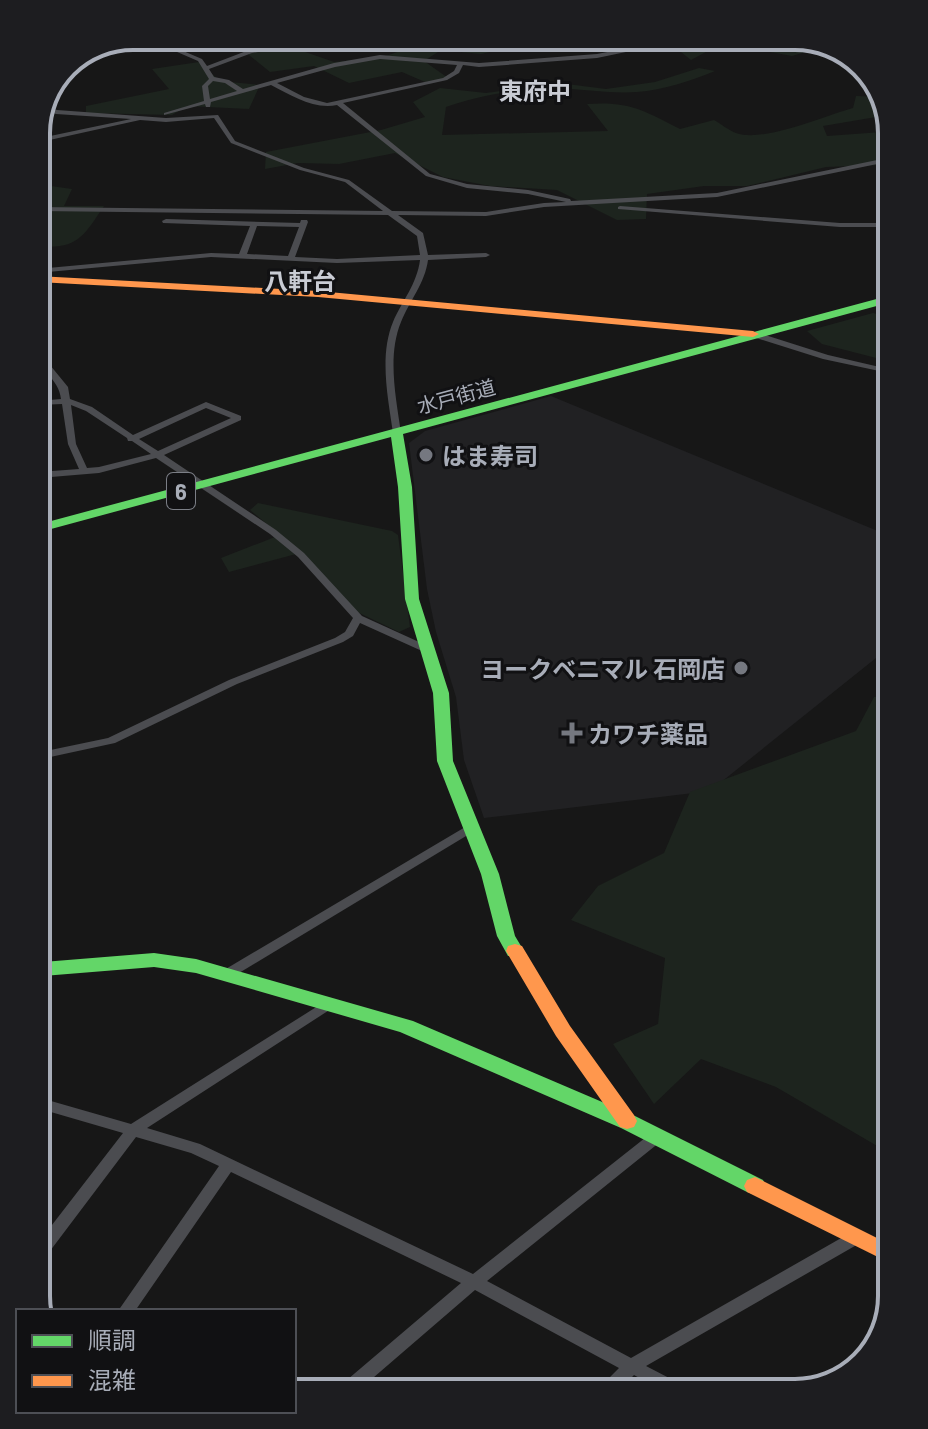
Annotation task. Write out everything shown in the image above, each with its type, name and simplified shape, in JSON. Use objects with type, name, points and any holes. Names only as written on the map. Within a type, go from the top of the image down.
[{"type":"main road","points":[[50,280],[406,302],[753,334]]},
{"type":"main road","name":"水戸街道","points":[[50,525],[878,302]]},
{"type":"main road","points":[[697,328],[705,330],[709,336],[700,348]]},
{"type":"main road","points":[[397,433],[405,487],[412,599],[441,693],[445,761],[490,874],[506,936],[563,1031],[628,1122]]},
{"type":"main road","points":[[50,968],[154,960],[229,973],[406,1026],[628,1122],[878,1249]]},
{"type":"street","points":[[176,50],[200,60],[212,79]]},
{"type":"street","points":[[207,68],[257,50]]},
{"type":"street","points":[[50,138],[206,103],[334,65],[380,57],[460,65],[574,59],[623,50]]},
{"type":"street","points":[[273,83],[313,102],[340,104],[445,79],[457,72],[460,65]]},
{"type":"street","points":[[212,79],[227,81],[242,91]]},
{"type":"street","points":[[206,103],[209,99],[205,86],[212,79]]},
{"type":"street","points":[[206,103],[233,142],[302,169],[347,181],[420,235],[425,259],[392,337],[392,402],[397,433]]},
{"type":"street","points":[[340,104],[428,175],[467,186],[667,213],[878,225]]},
{"type":"street","points":[[53,111],[143,118],[216,116]]},
{"type":"street","points":[[50,209],[486,214],[529,207],[728,194],[878,162]]},
{"type":"street","points":[[291,258],[306,213]]},
{"type":"street","points":[[166,221],[303,225]]},
{"type":"street","points":[[242,257],[255,223]]},
{"type":"street","points":[[50,270],[211,255],[337,261],[486,255]]},
{"type":"street","points":[[753,334],[878,368]]},
{"type":"street","points":[[50,370],[64,387],[72,444],[84,471]]},
{"type":"street","points":[[50,402],[67,401],[89,409],[205,484],[301,555],[358,618],[426,649]]},
{"type":"street","points":[[50,474],[99,470],[158,455],[238,418],[206,405],[131,439]]},
{"type":"street","points":[[50,753],[111,741],[233,682],[339,640],[355,627],[358,618]]},
{"type":"street","points":[[229,973],[472,827]]},
{"type":"street","points":[[50,1239],[133,1130],[329,1004]]},
{"type":"street","points":[[50,1106],[195,1148],[474,1282],[657,1379]]},
{"type":"street","points":[[360,1379],[474,1282],[655,1138]]},
{"type":"street","points":[[127,1309],[228,1165]]},
{"type":"street","points":[[619,1379],[633,1365],[855,1238]]},
{"type":"shaded area","points":[[248,50],[300,50],[334,62],[380,58],[403,50],[441,50],[424,61],[448,78],[425,82],[402,72],[349,83],[314,66],[270,72],[249,55]]},
{"type":"shaded area","points":[[441,50],[498,50],[481,54]]},
{"type":"shaded area","points":[[678,50],[709,50],[691,60]]},
{"type":"shaded area","points":[[801,50],[808,51],[792,56],[765,51]]},
{"type":"shaded area","points":[[199,62],[220,81],[260,85],[249,109],[187,106],[172,115],[86,113],[86,106],[169,89],[152,69]]},
{"type":"shaded area","points":[[699,68],[715,71],[647,91],[538,88],[470,100],[446,107],[442,135],[608,131],[587,104],[602,103],[635,108],[680,129],[714,120],[736,133],[762,134],[853,108],[856,96],[869,97],[876,117],[823,126],[827,136],[878,132],[878,165],[826,167],[747,186],[704,186],[647,194],[646,219],[617,220],[557,190],[490,186],[443,177],[395,153],[339,164],[298,163],[265,169],[266,152],[381,130],[425,117],[413,102],[440,88],[486,93],[559,83],[606,89],[655,82]]},
{"type":"shaded area","points":[[50,186],[72,189],[64,206],[104,206],[78,239],[51,247]]},
{"type":"shaded area","points":[[873,313],[878,314],[878,358],[822,344],[807,331]]},
{"type":"shaded area","points":[[551,396],[878,531],[878,656],[710,791],[484,818],[464,760],[456,697],[436,632],[427,589],[409,443],[425,431]]},
{"type":"shaded area","points":[[258,503],[392,531],[398,535],[410,627],[399,632],[351,609],[300,553],[229,572],[221,558],[280,535],[250,510]]},
{"type":"shaded area","points":[[874,697],[878,697],[878,1146],[776,1087],[701,1059],[654,1104],[613,1044],[658,1024],[665,958],[571,920],[598,886],[664,853],[690,792],[856,731]]},
{"type":"traffic: fast","points":[[50,525],[878,302]]},
{"type":"traffic: fast","points":[[397,433],[405,487],[412,599],[441,693],[445,761],[490,874],[506,936],[515,951]]},
{"type":"traffic: fast","points":[[50,968],[154,960],[196,966],[406,1026],[628,1122],[755,1186]]},
{"type":"traffic: slow","points":[[50,280],[318,294],[753,334]]},
{"type":"traffic: slow","points":[[515,951],[563,1031],[627,1121]]},
{"type":"traffic: slow","points":[[755,1186],[878,1248]]},
{"type":"place","name":"はま寿司","points":[[426,455]]},
{"type":"place","name":"ヨークベニマル 石岡店","points":[[741,668]]},
{"type":"place","name":"カワチ薬品","points":[[572,733]]},
{"type":"district","name":"東府中","points":[[535,90]]},
{"type":"district","name":"八軒台","points":[[300,280]]}]
